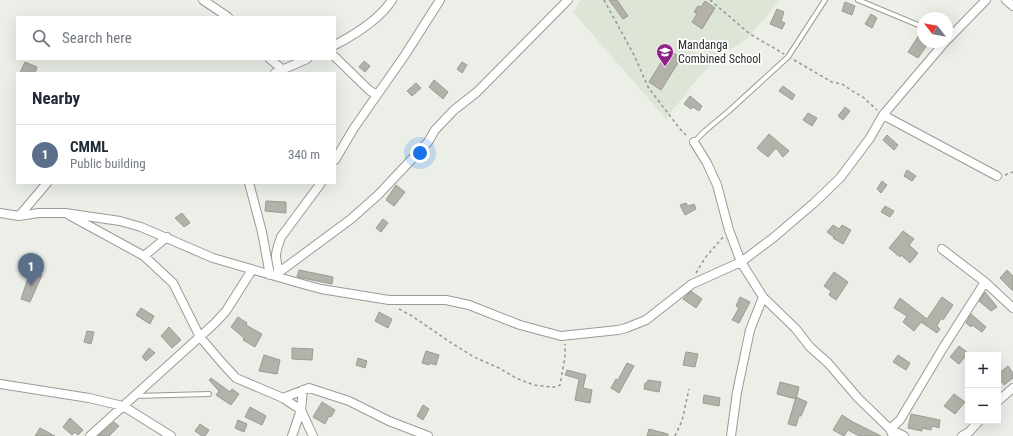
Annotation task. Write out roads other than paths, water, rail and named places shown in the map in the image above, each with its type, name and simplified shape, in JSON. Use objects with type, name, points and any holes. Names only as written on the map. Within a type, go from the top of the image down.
[{"type":"street","points":[[203,0],[227,16]]},
{"type":"street","points":[[336,44],[348,38],[376,17],[392,0]]},
{"type":"street","points":[[336,158],[354,128],[405,55],[440,0]]},
{"type":"street","points":[[275,275],[351,219],[378,195],[428,142],[435,130],[454,110],[477,92],[568,0]]},
{"type":"street","points":[[953,33],[986,0]]},
{"type":"street","points":[[1006,0],[1013,6]]},
{"type":"street","points":[[0,213],[19,216],[40,213],[65,213],[120,221],[167,237],[190,249],[213,258],[321,289],[389,300],[446,300],[469,305],[520,325],[561,336],[626,328],[646,320],[692,284],[741,262],[773,238],[814,203],[840,178],[870,138],[883,115],[939,48]]},
{"type":"street","points":[[336,59],[361,83],[377,95]]},
{"type":"street","points":[[271,60],[278,71],[305,60]]},
{"type":"street","points":[[883,115],[998,176]]},
{"type":"street","points":[[694,142],[718,185],[728,230],[741,262],[763,297],[796,329],[810,347],[828,363],[858,398],[892,433],[904,436]]},
{"type":"street","points":[[19,216],[46,184]]},
{"type":"street","points":[[249,184],[275,275]]},
{"type":"street","points":[[275,275],[276,255],[279,242],[293,220],[320,184]]},
{"type":"street","points":[[65,213],[144,256],[173,283],[200,337],[236,378],[283,398],[301,410],[313,436]]},
{"type":"street","points":[[144,256],[167,237]]},
{"type":"street","points":[[942,249],[985,282],[1013,308]]},
{"type":"street","points":[[90,436],[200,337],[226,311],[252,270]]},
{"type":"street","points":[[892,433],[985,282]]},
{"type":"street","points":[[731,436],[737,392],[750,330],[763,297]]},
{"type":"street","points":[[0,384],[89,398],[123,406],[171,436]]},
{"type":"street","points":[[283,398],[310,388],[349,401],[389,421],[428,436]]},
{"type":"street","points":[[1001,398],[1013,388]]},
{"type":"street","points":[[292,436],[301,410],[303,390]]},
{"type":"street","points":[[962,436],[976,424]]},
{"type":"lane","points":[[694,142],[788,56],[825,0]]},
{"type":"lane","points":[[858,0],[917,25]]},
{"type":"lane","points":[[133,396],[209,394]]},
{"type":"place","name":"Mandanga Combined School","points":[[665,67]]},
{"type":"place","name":"CMML","points":[[31,286]]}]
